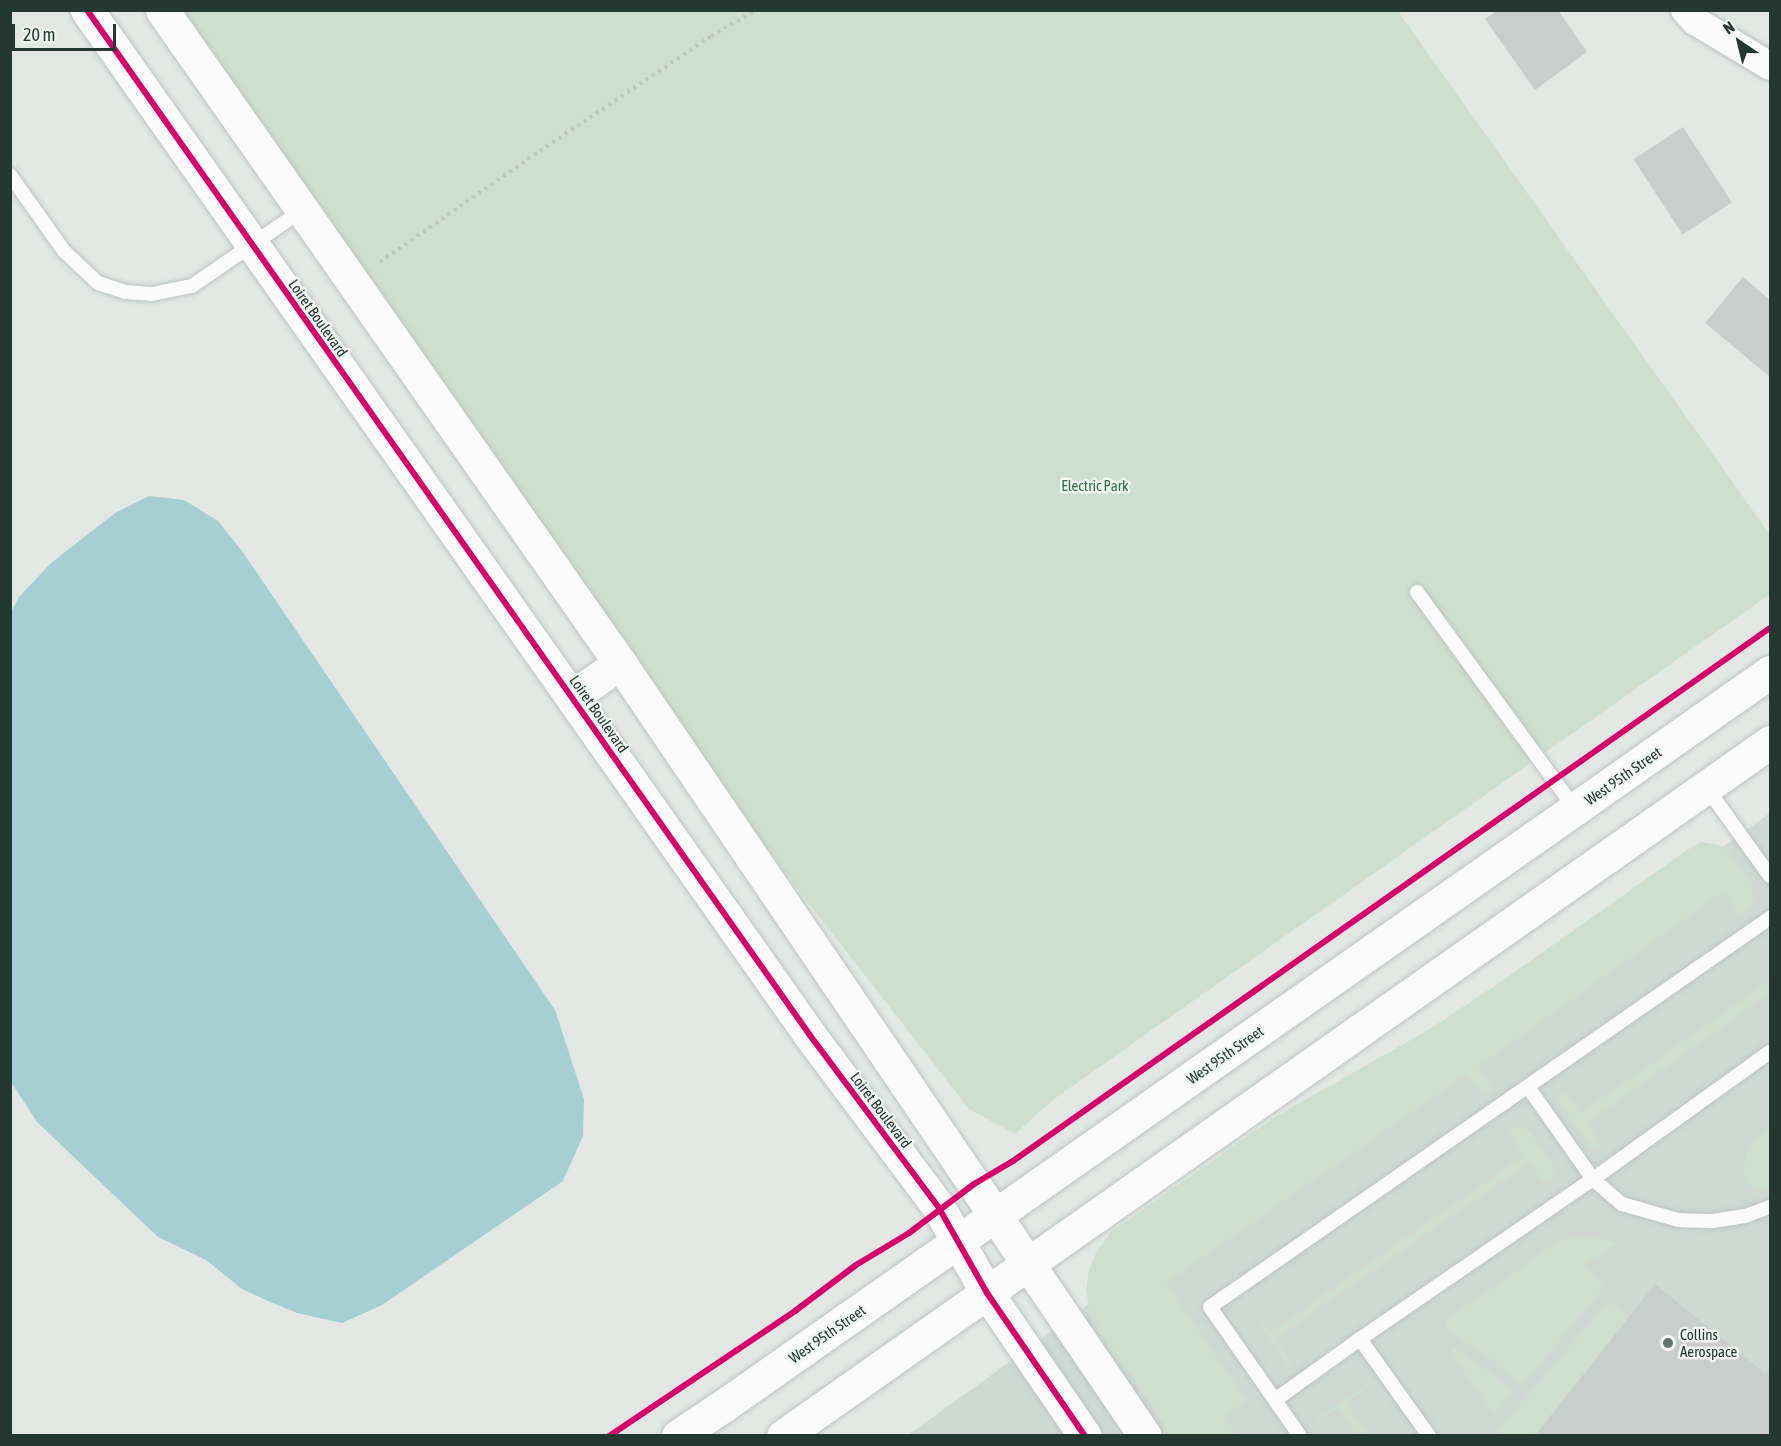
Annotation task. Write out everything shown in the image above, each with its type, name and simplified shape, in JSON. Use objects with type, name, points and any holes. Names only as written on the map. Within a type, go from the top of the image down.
[{"type":"street","name":"Loiret Boulevard","points":[[87,10],[809,1034],[939,1208],[987,1293],[1085,1436]]},
{"type":"street","points":[[162,10],[620,663],[1145,1436]]},
{"type":"street","points":[[1685,10],[1695,21],[1770,66]]},
{"type":"street","points":[[572,697],[620,663]]},
{"type":"street","name":"West 95th Street","points":[[678,1436],[957,1243],[1770,672]]},
{"type":"street","points":[[783,1436],[1770,741]]},
{"type":"lane","points":[[10,175],[64,251],[98,282],[125,292],[152,294],[192,286],[302,210]]},
{"type":"lane","points":[[1417,592],[1575,809]]},
{"type":"lane","points":[[1706,787],[1770,876]]},
{"type":"lane","points":[[1300,1436],[1210,1307],[1770,918]]},
{"type":"lane","points":[[1275,1400],[1593,1179],[1770,1052]]},
{"type":"lane","points":[[1528,1087],[1593,1179],[1622,1204],[1678,1220],[1713,1221],[1745,1216],[1770,1206]]},
{"type":"lane","points":[[1360,1339],[1429,1436]]},
{"type":"path","points":[[377,265],[549,144],[711,36],[756,10]]},
{"type":"shaded area","points":[[1770,813],[1770,1435],[908,1435]]},
{"type":"green space","name":"Electric Park","points":[[174,11],[1398,11],[1770,535],[1770,594],[1054,1099],[1015,1134],[969,1109],[783,870]]},
{"type":"green space","points":[[1701,842],[1719,845],[1726,849],[1752,884],[1754,900],[1744,914],[1738,913],[1723,892],[1478,1067],[1491,1086],[1491,1093],[1483,1095],[1467,1074],[1166,1283],[1247,1400],[1224,1417],[1237,1435],[1168,1435],[1150,1400],[1111,1351],[1090,1314],[1086,1290],[1089,1270],[1096,1253],[1111,1232],[1275,1117],[1430,1029]]},
{"type":"green space","points":[[1770,980],[1770,993],[1587,1123],[1602,1144],[1598,1149],[1593,1149],[1562,1107],[1559,1096],[1565,1093],[1581,1113]]},
{"type":"green space","points":[[1523,1127],[1531,1133],[1555,1167],[1556,1173],[1552,1181],[1543,1182],[1529,1163],[1275,1339],[1291,1363],[1287,1364],[1252,1311],[1270,1332],[1523,1156],[1509,1134],[1513,1128]]},
{"type":"green space","points":[[1770,1128],[1770,1185],[1758,1191],[1749,1186],[1744,1176],[1745,1158],[1750,1144]]},
{"type":"green space","points":[[1582,1236],[1619,1242],[1583,1266],[1606,1285],[1522,1386],[1489,1358],[1445,1327],[1446,1320],[1552,1246],[1560,1241]]},
{"type":"green space","points":[[1606,1304],[1612,1304],[1629,1317],[1534,1435],[1501,1435],[1497,1431]]},
{"type":"green space","points":[[1450,1345],[1484,1367],[1514,1392],[1494,1415],[1452,1354]]},
{"type":"green space","points":[[1368,1384],[1368,1387],[1346,1403],[1369,1435],[1357,1435],[1338,1408],[1314,1423],[1316,1418]]},
{"type":"water","points":[[149,496],[184,500],[218,521],[242,551],[555,1010],[584,1099],[583,1136],[563,1181],[382,1305],[342,1323],[297,1313],[242,1289],[206,1260],[158,1237],[37,1122],[11,1082],[11,612],[19,597],[51,563],[115,513]]},
{"type":"building","points":[[1498,10],[1558,10],[1587,52],[1535,90],[1485,19]]},
{"type":"building","points":[[1683,127],[1732,202],[1683,235],[1634,159]]},
{"type":"building","points":[[1743,277],[1770,300],[1770,377],[1705,323]]},
{"type":"building","name":"Collins Aerospace","points":[[1655,1284],[1765,1373],[1770,1369],[1770,1436],[1535,1436]]},
{"type":"cycle path","points":[[87,10],[809,1034],[939,1208],[987,1293],[1085,1436]]},
{"type":"cycle path","points":[[609,1436],[795,1311],[856,1265],[909,1233],[974,1184],[1013,1161],[1770,628]]},
{"type":"place","name":"Collins Aerospace","points":[[1668,1343]]}]
